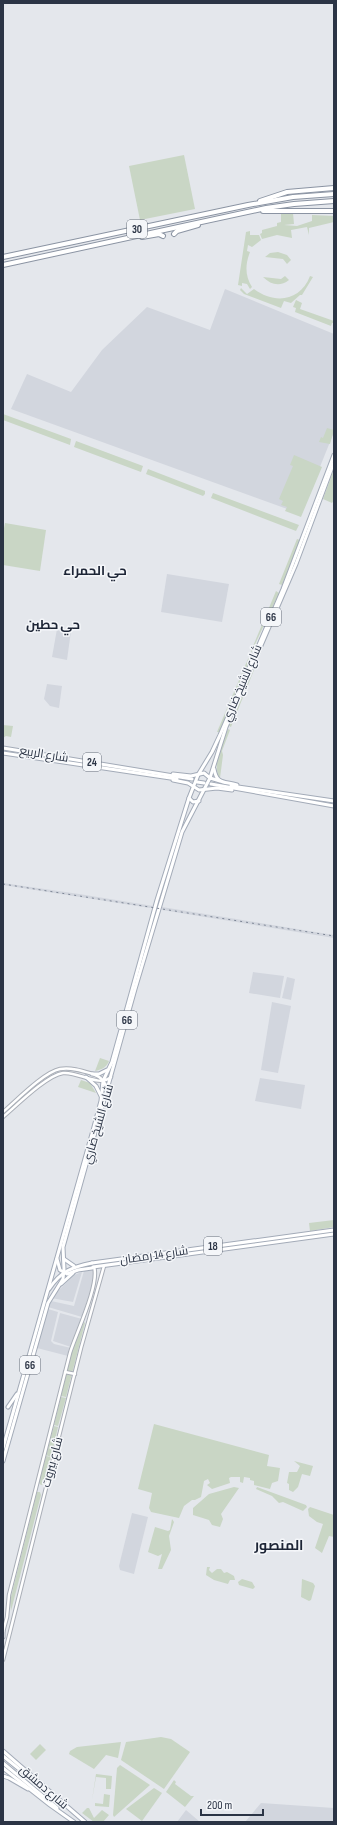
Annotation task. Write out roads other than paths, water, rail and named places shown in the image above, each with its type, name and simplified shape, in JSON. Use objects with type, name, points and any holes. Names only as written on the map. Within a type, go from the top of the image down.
[{"type":"highway","name":"30","points":[[248,205],[287,192],[334,188]]},
{"type":"highway","name":"30","points":[[3,257],[248,205],[300,196],[334,194]]},
{"type":"highway","name":"30","points":[[3,265],[289,204],[334,201]]},
{"type":"highway","name":"30","points":[[249,212],[334,212]]},
{"type":"highway","points":[[174,234],[177,231],[208,221]]},
{"type":"highway","points":[[134,237],[145,237],[159,234],[164,236]]},
{"type":"main road","name":"شارع الشيخ ضاري","points":[[198,774],[211,755],[283,589],[334,455]]},
{"type":"main road","name":"شارع الشيخ ضاري","points":[[210,778],[226,727],[296,564],[334,462]]},
{"type":"main road","name":"شارع الربيع","points":[[3,748],[192,780]]},
{"type":"main road","name":"شارع الربيع","points":[[3,753],[163,775]]},
{"type":"main road","points":[[211,755],[212,759],[216,757]]},
{"type":"main road","points":[[214,767],[216,778],[220,781]]},
{"type":"main road","points":[[163,775],[191,776],[205,773],[210,778],[242,789]]},
{"type":"main road","points":[[193,786],[198,774]]},
{"type":"main road","points":[[163,775],[188,783],[199,790],[217,788],[242,789],[334,800]]},
{"type":"main road","points":[[205,789],[210,778]]},
{"type":"main road","points":[[197,781],[204,782]]},
{"type":"main road","points":[[211,784],[334,806]]},
{"type":"main road","name":"شارع الشيخ ضاري","points":[[3,1448],[101,1098],[103,1081],[110,1067],[157,900],[185,817],[193,786]]},
{"type":"main road","name":"شارع الشيخ ضاري","points":[[3,1461],[48,1303],[51,1296],[60,1286],[64,1273],[63,1247],[174,858],[185,826],[205,789]]},
{"type":"main road","points":[[189,798],[193,802],[199,801]]},
{"type":"main road","points":[[187,809],[190,806],[194,809]]},
{"type":"main road","points":[[179,815],[185,817]]},
{"type":"main road","points":[[92,1074],[102,1073],[110,1067]]},
{"type":"main road","points":[[3,1112],[45,1076],[55,1070],[68,1068],[102,1078],[106,1085],[105,1096]]},
{"type":"main road","points":[[3,1117],[54,1076],[67,1073],[103,1081],[111,1076]]},
{"type":"main road","points":[[86,1077],[96,1086],[101,1098]]},
{"type":"main road","name":"شارع 14 رمضان","points":[[47,1294],[54,1283],[74,1266],[334,1230]]},
{"type":"main road","name":"شارع 14 رمضان","points":[[64,1273],[68,1274],[81,1269],[334,1234]]},
{"type":"main road","points":[[57,1257],[60,1269],[64,1273]]},
{"type":"main road","points":[[63,1257],[67,1262],[74,1266]]},
{"type":"main road","name":"شارع بيروت","points":[[3,1660],[41,1490],[46,1485],[97,1286],[104,1266]]},
{"type":"main road","name":"شارع بيروت","points":[[3,1631],[7,1615],[9,1595],[65,1372],[72,1346],[84,1319],[96,1273],[93,1268]]},
{"type":"main road","points":[[60,1286],[73,1272]]},
{"type":"main road","points":[[93,1284],[96,1284],[97,1286]]},
{"type":"main road","points":[[65,1372],[75,1374]]},
{"type":"main road","points":[[8,1407],[18,1393]]},
{"type":"main road","points":[[37,1484],[41,1490]]},
{"type":"main road","points":[[35,1491],[41,1490],[46,1485]]},
{"type":"main road","points":[[7,1615],[13,1617]]},
{"type":"main road","points":[[3,1631],[3,1637]]},
{"type":"main road","name":"شارع دمشق","points":[[3,1751],[57,1796],[65,1806],[85,1822]]},
{"type":"main road","points":[[3,1756],[65,1806]]},
{"type":"main road","points":[[3,1763],[61,1812]]},
{"type":"main road","name":"شارع دمشق","points":[[3,1768],[74,1822]]},
{"type":"main road","points":[[3,1776],[31,1789]]},
{"type":"railway","points":[[3,884],[334,936]]},
{"type":"district","name":"حي الحمراء","points":[[95,570]]},
{"type":"district","name":"حي حطين","points":[[53,624]]},
{"type":"district","name":"المنصور","points":[[279,1545]]}]
